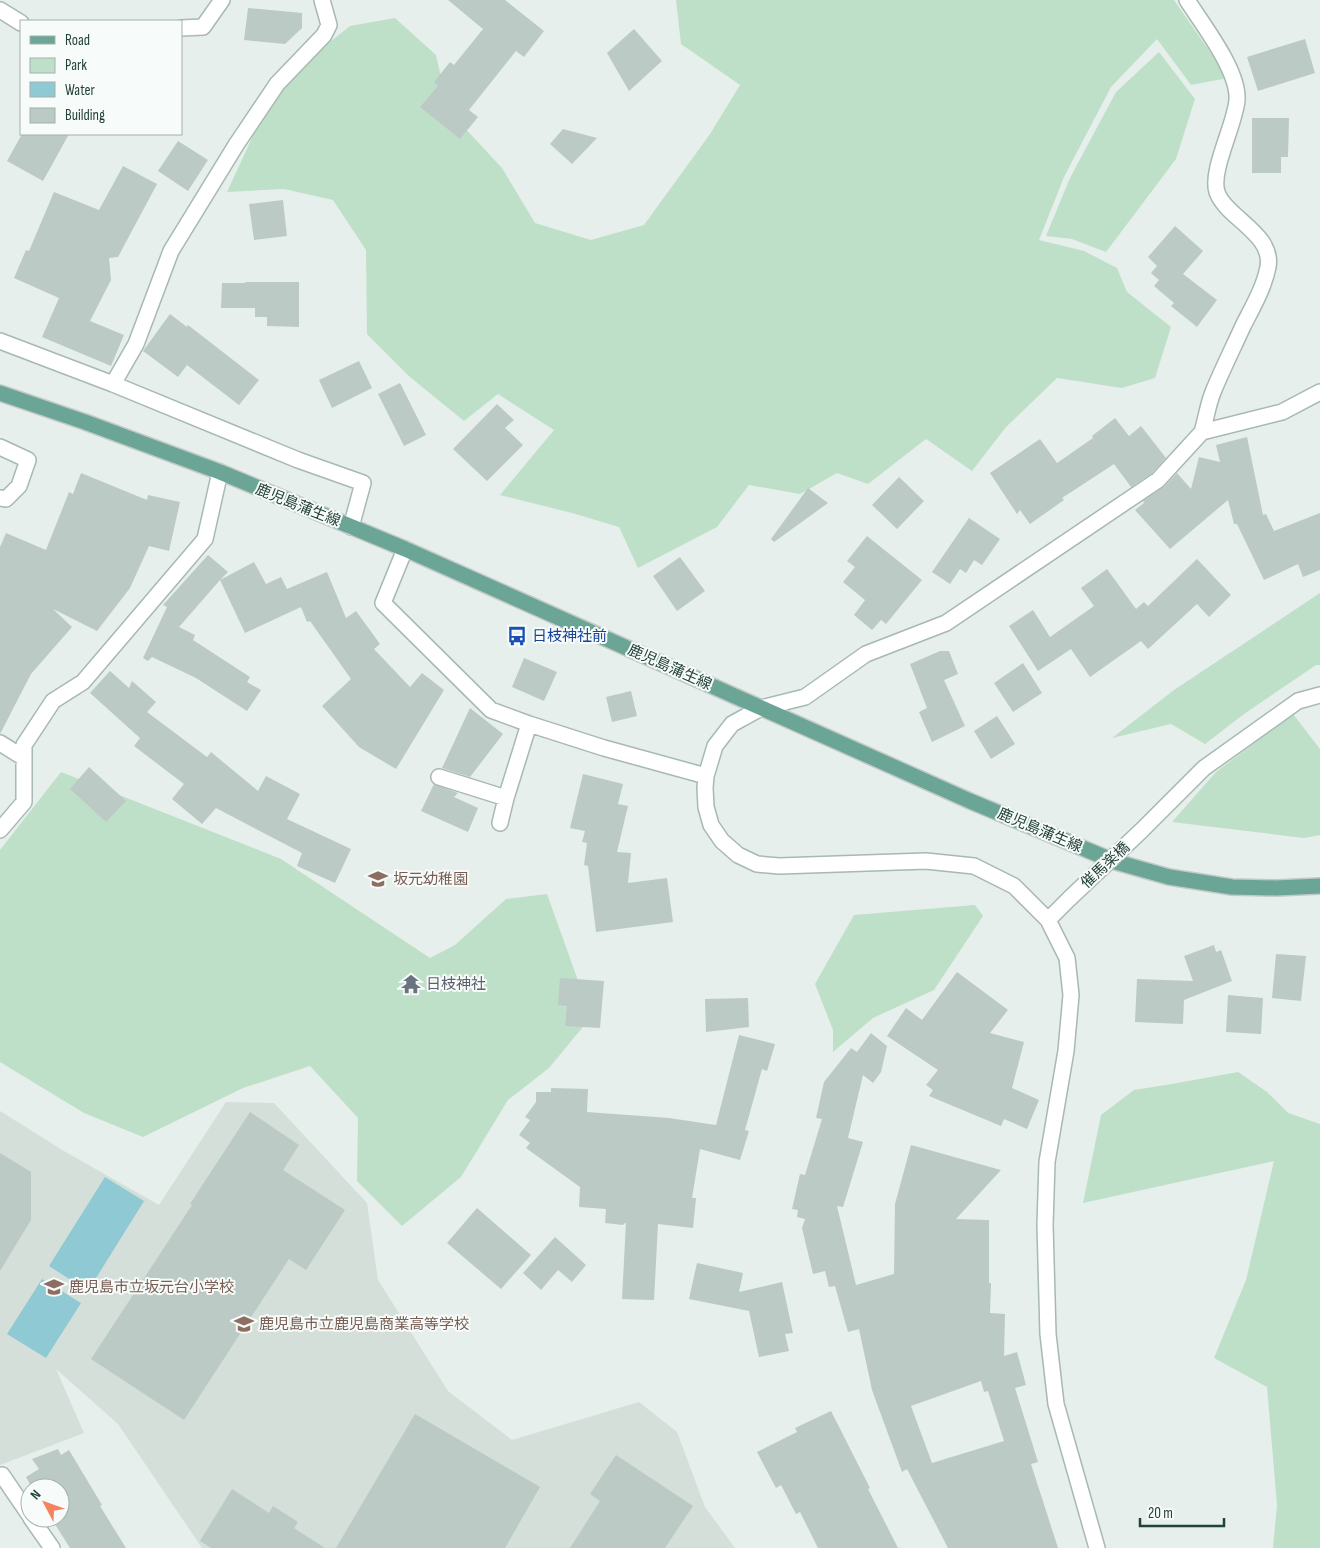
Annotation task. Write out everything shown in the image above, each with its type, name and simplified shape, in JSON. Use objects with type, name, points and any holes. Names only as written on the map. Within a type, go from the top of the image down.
[{"type":"main road","name":"鹿児島蒲生線","points":[[0,393],[220,472],[405,549],[970,801],[1116,862],[1169,877],[1232,887],[1320,886]]},
{"type":"street","points":[[182,28],[203,27],[222,0]]},
{"type":"street","points":[[113,384],[136,344],[171,251],[236,145],[277,84],[324,35],[329,25],[322,0]]},
{"type":"street","points":[[1097,1548],[1056,1404],[1048,1334],[1045,1225],[1047,1162],[1066,1051],[1071,995],[1068,958],[1048,920],[1014,886],[974,866],[926,861],[780,866],[756,864],[732,850],[722,841],[711,825],[706,806],[705,788],[706,776],[715,746],[732,724],[761,708],[805,697],[866,654],[946,623],[1158,480],[1202,432],[1212,393],[1262,287],[1268,266],[1266,248],[1222,201],[1216,190],[1219,162],[1232,124],[1237,99],[1232,73],[1187,0]]},
{"type":"street","points":[[0,10],[20,22]]},
{"type":"street","points":[[0,341],[113,384],[298,460],[363,483],[351,527]]},
{"type":"street","points":[[1202,432],[1282,412],[1320,392]]},
{"type":"street","points":[[0,447],[28,460],[20,486],[6,499],[0,498]]},
{"type":"street","points":[[0,830],[24,802],[24,745],[53,701],[82,682],[205,539],[220,472]]},
{"type":"street","points":[[405,549],[383,603],[491,710],[604,748],[706,776]]},
{"type":"street","name":"催馬楽橋","points":[[1048,920],[1204,768],[1298,701],[1320,695]]},
{"type":"street","points":[[500,823],[529,724]]},
{"type":"street","points":[[0,743],[24,758]]},
{"type":"street","points":[[439,777],[506,798]]},
{"type":"street","points":[[0,1476],[2,1475],[20,1501]]},
{"type":"street","points":[[38,1528],[52,1548]]},
{"type":"shaded area","name":"鹿児島市立鹿児島商業高等学校","points":[[226,1102],[274,1103],[367,1203],[378,1280],[448,1391],[512,1440],[639,1402],[677,1432],[705,1507],[735,1548],[202,1548],[118,1424],[56,1369],[84,1433],[0,1465],[0,1111],[64,1151],[159,1205]]},
{"type":"green space","points":[[676,0],[1174,0],[1228,78],[1191,85],[1157,39],[1111,87],[1064,177],[1039,240],[1084,251],[1117,268],[1127,292],[1171,327],[1155,378],[1122,388],[1057,378],[1006,427],[972,471],[926,439],[868,484],[837,473],[800,494],[749,485],[717,527],[638,568],[619,527],[500,495],[554,430],[498,394],[464,421],[410,377],[367,334],[366,250],[333,200],[284,189],[227,192],[277,84],[350,26],[395,18],[436,55],[449,111],[502,168],[535,223],[591,240],[644,225],[710,134],[740,85],[681,44]]},
{"type":"green space","points":[[1159,52],[1195,99],[1176,159],[1106,252],[1072,239],[1046,236],[1070,178],[1116,92]]},
{"type":"green space","points":[[1320,593],[1320,665],[1316,665],[1244,714],[1205,744],[1171,724],[1112,738],[1174,690]]},
{"type":"green space","points":[[1293,714],[1320,749],[1320,835],[1304,838],[1172,822],[1216,772]]},
{"type":"green space","points":[[61,772],[281,859],[430,958],[455,945],[506,899],[547,894],[591,1017],[549,1068],[508,1100],[461,1177],[402,1226],[357,1181],[358,1118],[310,1066],[243,1088],[143,1137],[84,1113],[0,1062],[0,850]]},
{"type":"green space","points":[[975,905],[983,916],[934,990],[873,1018],[833,1052],[833,1030],[815,984],[854,915]]},
{"type":"green space","points":[[1238,1072],[1267,1092],[1288,1113],[1320,1124],[1320,1548],[1273,1548],[1277,1505],[1267,1387],[1214,1358],[1246,1280],[1274,1161],[1083,1203],[1101,1115],[1134,1090]]},
{"type":"water","points":[[105,1177],[144,1201],[88,1291],[49,1266]]},
{"type":"water","points":[[42,1279],[81,1303],[46,1358],[7,1334]]},
{"type":"building","points":[[448,0],[505,0],[544,31],[524,57],[516,51],[469,110],[478,117],[460,139],[420,107],[438,86],[434,82],[450,62],[454,65],[483,29]]},
{"type":"building","points":[[248,8],[302,13],[302,28],[285,44],[244,40]]},
{"type":"building","points":[[634,29],[662,61],[629,91],[607,53]]},
{"type":"building","points":[[1305,39],[1315,73],[1258,91],[1247,57]]},
{"type":"building","points":[[1252,118],[1289,118],[1288,157],[1281,157],[1281,173],[1252,173]]},
{"type":"building","points":[[563,129],[597,138],[572,164],[550,144]]},
{"type":"building","points":[[21,135],[68,135],[43,181],[7,161]]},
{"type":"building","points":[[178,141],[208,160],[188,191],[158,171]]},
{"type":"building","points":[[123,166],[157,184],[118,257],[109,258],[111,280],[90,321],[124,335],[111,366],[42,337],[59,298],[14,278],[26,250],[29,251],[54,192],[99,210]]},
{"type":"building","points":[[283,200],[287,236],[254,240],[249,204]]},
{"type":"building","points":[[1175,226],[1203,251],[1183,274],[1217,300],[1197,327],[1171,306],[1174,303],[1154,286],[1159,280],[1151,273],[1157,266],[1148,257]]},
{"type":"building","points":[[299,282],[299,327],[267,326],[267,317],[255,317],[255,308],[221,308],[222,283]]},
{"type":"building","points":[[170,314],[187,327],[188,325],[259,380],[239,405],[187,365],[178,377],[143,351]]},
{"type":"building","points":[[359,361],[372,388],[332,408],[319,380]]},
{"type":"building","points":[[400,383],[426,435],[404,446],[378,394]]},
{"type":"building","points":[[497,404],[514,420],[505,428],[523,445],[487,481],[453,449]]},
{"type":"building","points":[[1115,418],[1129,436],[1141,426],[1166,458],[1152,473],[1131,487],[1114,464],[1062,498],[1064,500],[1030,524],[1020,510],[1017,514],[990,473],[1040,439],[1057,463],[1093,438],[1092,436]]},
{"type":"building","points":[[1247,437],[1263,515],[1266,514],[1274,531],[1320,513],[1320,570],[1303,577],[1298,564],[1264,580],[1237,524],[1234,524],[1228,500],[1170,549],[1135,510],[1144,503],[1143,501],[1165,486],[1177,473],[1191,489],[1199,457],[1220,462],[1216,445]]},
{"type":"building","points":[[81,473],[147,500],[148,495],[180,502],[169,551],[149,546],[130,588],[97,631],[53,609],[72,627],[31,674],[0,734],[0,547],[6,533],[46,550],[69,492],[73,494]]},
{"type":"building","points":[[899,477],[924,501],[897,529],[872,505]]},
{"type":"building","points":[[808,488],[828,503],[774,542],[771,539]]},
{"type":"building","points":[[969,518],[1000,539],[982,565],[974,560],[966,573],[960,569],[950,584],[932,572]]},
{"type":"building","points":[[867,536],[922,580],[886,624],[881,620],[872,630],[854,615],[865,600],[843,582],[855,567],[847,561]]},
{"type":"building","points":[[208,555],[228,572],[179,627],[195,635],[193,640],[250,677],[247,682],[261,690],[247,711],[196,678],[152,657],[148,661],[143,658],[167,607],[163,605]]},
{"type":"building","points":[[680,557],[705,591],[677,611],[653,576]]},
{"type":"building","points":[[1197,559],[1231,595],[1209,617],[1197,604],[1148,649],[1141,641],[1090,677],[1071,649],[1038,671],[1009,626],[1033,610],[1050,637],[1094,606],[1081,588],[1107,569],[1136,609],[1144,602],[1148,606]]},
{"type":"building","points":[[254,562],[266,584],[281,577],[287,589],[327,572],[346,618],[356,611],[380,644],[374,649],[410,687],[422,673],[444,690],[396,769],[359,747],[322,706],[351,679],[310,621],[307,622],[301,607],[245,633],[220,580]]},
{"type":"building","points":[[940,651],[949,651],[958,674],[944,680],[965,726],[932,742],[919,712],[927,708],[910,664]]},
{"type":"building","points":[[524,658],[557,672],[544,701],[512,687]]},
{"type":"building","points":[[1023,663],[1042,693],[1013,712],[994,683]]},
{"type":"building","points":[[110,671],[129,688],[132,681],[156,702],[147,712],[207,757],[211,752],[258,791],[266,776],[300,794],[287,819],[351,849],[335,883],[297,866],[302,853],[216,808],[202,824],[172,799],[184,784],[134,746],[140,738],[90,693]]},
{"type":"building","points":[[631,691],[637,716],[612,722],[606,697]]},
{"type":"building","points":[[470,708],[503,734],[470,777],[442,768]]},
{"type":"building","points":[[997,716],[1015,744],[991,759],[974,731]]},
{"type":"building","points":[[89,767],[126,801],[106,822],[70,789]]},
{"type":"building","points":[[583,774],[623,784],[618,804],[628,806],[617,852],[631,853],[628,883],[667,878],[673,922],[596,932],[588,866],[584,865],[587,843],[582,842],[585,831],[570,828]]},
{"type":"building","points":[[434,784],[458,793],[454,797],[478,808],[468,832],[421,811]]},
{"type":"building","points":[[1214,945],[1216,952],[1221,950],[1232,981],[1184,1000],[1183,1024],[1135,1022],[1137,979],[1193,981],[1184,956]]},
{"type":"building","points":[[1276,954],[1306,956],[1301,1001],[1272,998]]},
{"type":"building","points":[[957,972],[1008,1010],[990,1033],[1024,1042],[1012,1088],[1039,1100],[1027,1129],[1004,1119],[1001,1126],[929,1096],[933,1090],[926,1085],[938,1070],[887,1036],[906,1008],[922,1020]]},
{"type":"building","points":[[560,978],[604,981],[600,1028],[565,1026],[567,1006],[558,1005]]},
{"type":"building","points":[[1228,995],[1263,998],[1261,1034],[1226,1032]]},
{"type":"building","points":[[748,998],[749,1027],[706,1032],[705,999]]},
{"type":"building","points":[[871,1033],[887,1046],[881,1072],[873,1083],[863,1075],[848,1138],[863,1142],[843,1207],[837,1206],[856,1285],[894,1274],[895,1204],[911,1145],[1001,1170],[956,1219],[989,1220],[990,1313],[1005,1314],[1004,1356],[1017,1352],[1026,1385],[1015,1388],[1038,1462],[1031,1464],[1058,1548],[948,1548],[907,1469],[902,1472],[872,1390],[859,1329],[848,1332],[835,1286],[829,1287],[825,1271],[813,1274],[802,1228],[805,1219],[797,1217],[798,1210],[792,1209],[800,1174],[805,1175],[822,1119],[816,1118],[824,1082],[851,1048],[857,1052]],"holes":[[[981,1381],[984,1392],[988,1391],[1004,1441],[932,1463],[911,1406]]]},
{"type":"building","points":[[739,1035],[775,1044],[767,1071],[762,1069],[745,1130],[749,1131],[740,1160],[700,1149],[692,1198],[696,1198],[693,1228],[658,1224],[654,1300],[622,1299],[626,1222],[623,1225],[605,1223],[606,1209],[579,1207],[580,1187],[526,1148],[530,1143],[519,1135],[530,1120],[525,1117],[536,1102],[536,1092],[551,1092],[551,1088],[588,1089],[587,1112],[669,1118],[716,1125]]},
{"type":"building","points":[[250,1112],[299,1145],[283,1170],[345,1210],[306,1270],[289,1259],[184,1420],[91,1359],[192,1205],[190,1204]]},
{"type":"building","points":[[0,1153],[31,1172],[31,1220],[0,1271]]},
{"type":"building","points":[[477,1208],[531,1255],[501,1289],[447,1243]]},
{"type":"building","points":[[555,1237],[586,1265],[572,1282],[558,1270],[541,1290],[523,1273]]},
{"type":"building","points":[[697,1263],[743,1273],[739,1292],[782,1282],[793,1333],[785,1334],[789,1351],[759,1357],[749,1311],[689,1299]]},
{"type":"building","points":[[831,1411],[898,1548],[818,1548],[800,1512],[796,1514],[781,1485],[776,1488],[757,1452],[797,1432],[795,1428]]},
{"type":"building","points":[[415,1414],[540,1487],[505,1548],[336,1548]]},
{"type":"building","points":[[58,1449],[61,1455],[69,1450],[126,1548],[70,1548],[57,1528],[70,1528],[70,1478],[27,1478],[39,1469],[32,1459]]},
{"type":"building","points":[[616,1455],[693,1506],[665,1548],[570,1548],[600,1501],[590,1494]]},
{"type":"building","points":[[232,1489],[269,1513],[273,1506],[298,1522],[294,1528],[325,1548],[211,1548],[200,1541]]},
{"type":"place","name":"日枝神社前","points":[[517,636]]},
{"type":"place","name":"坂元幼稚園","points":[[378,879]]},
{"type":"place","name":"日枝神社","points":[[411,984]]},
{"type":"place","name":"鹿児島市立坂元台小学校","points":[[54,1287]]},
{"type":"place","name":"鹿児島市立鹿児島商業高等学校","points":[[244,1324]]}]
